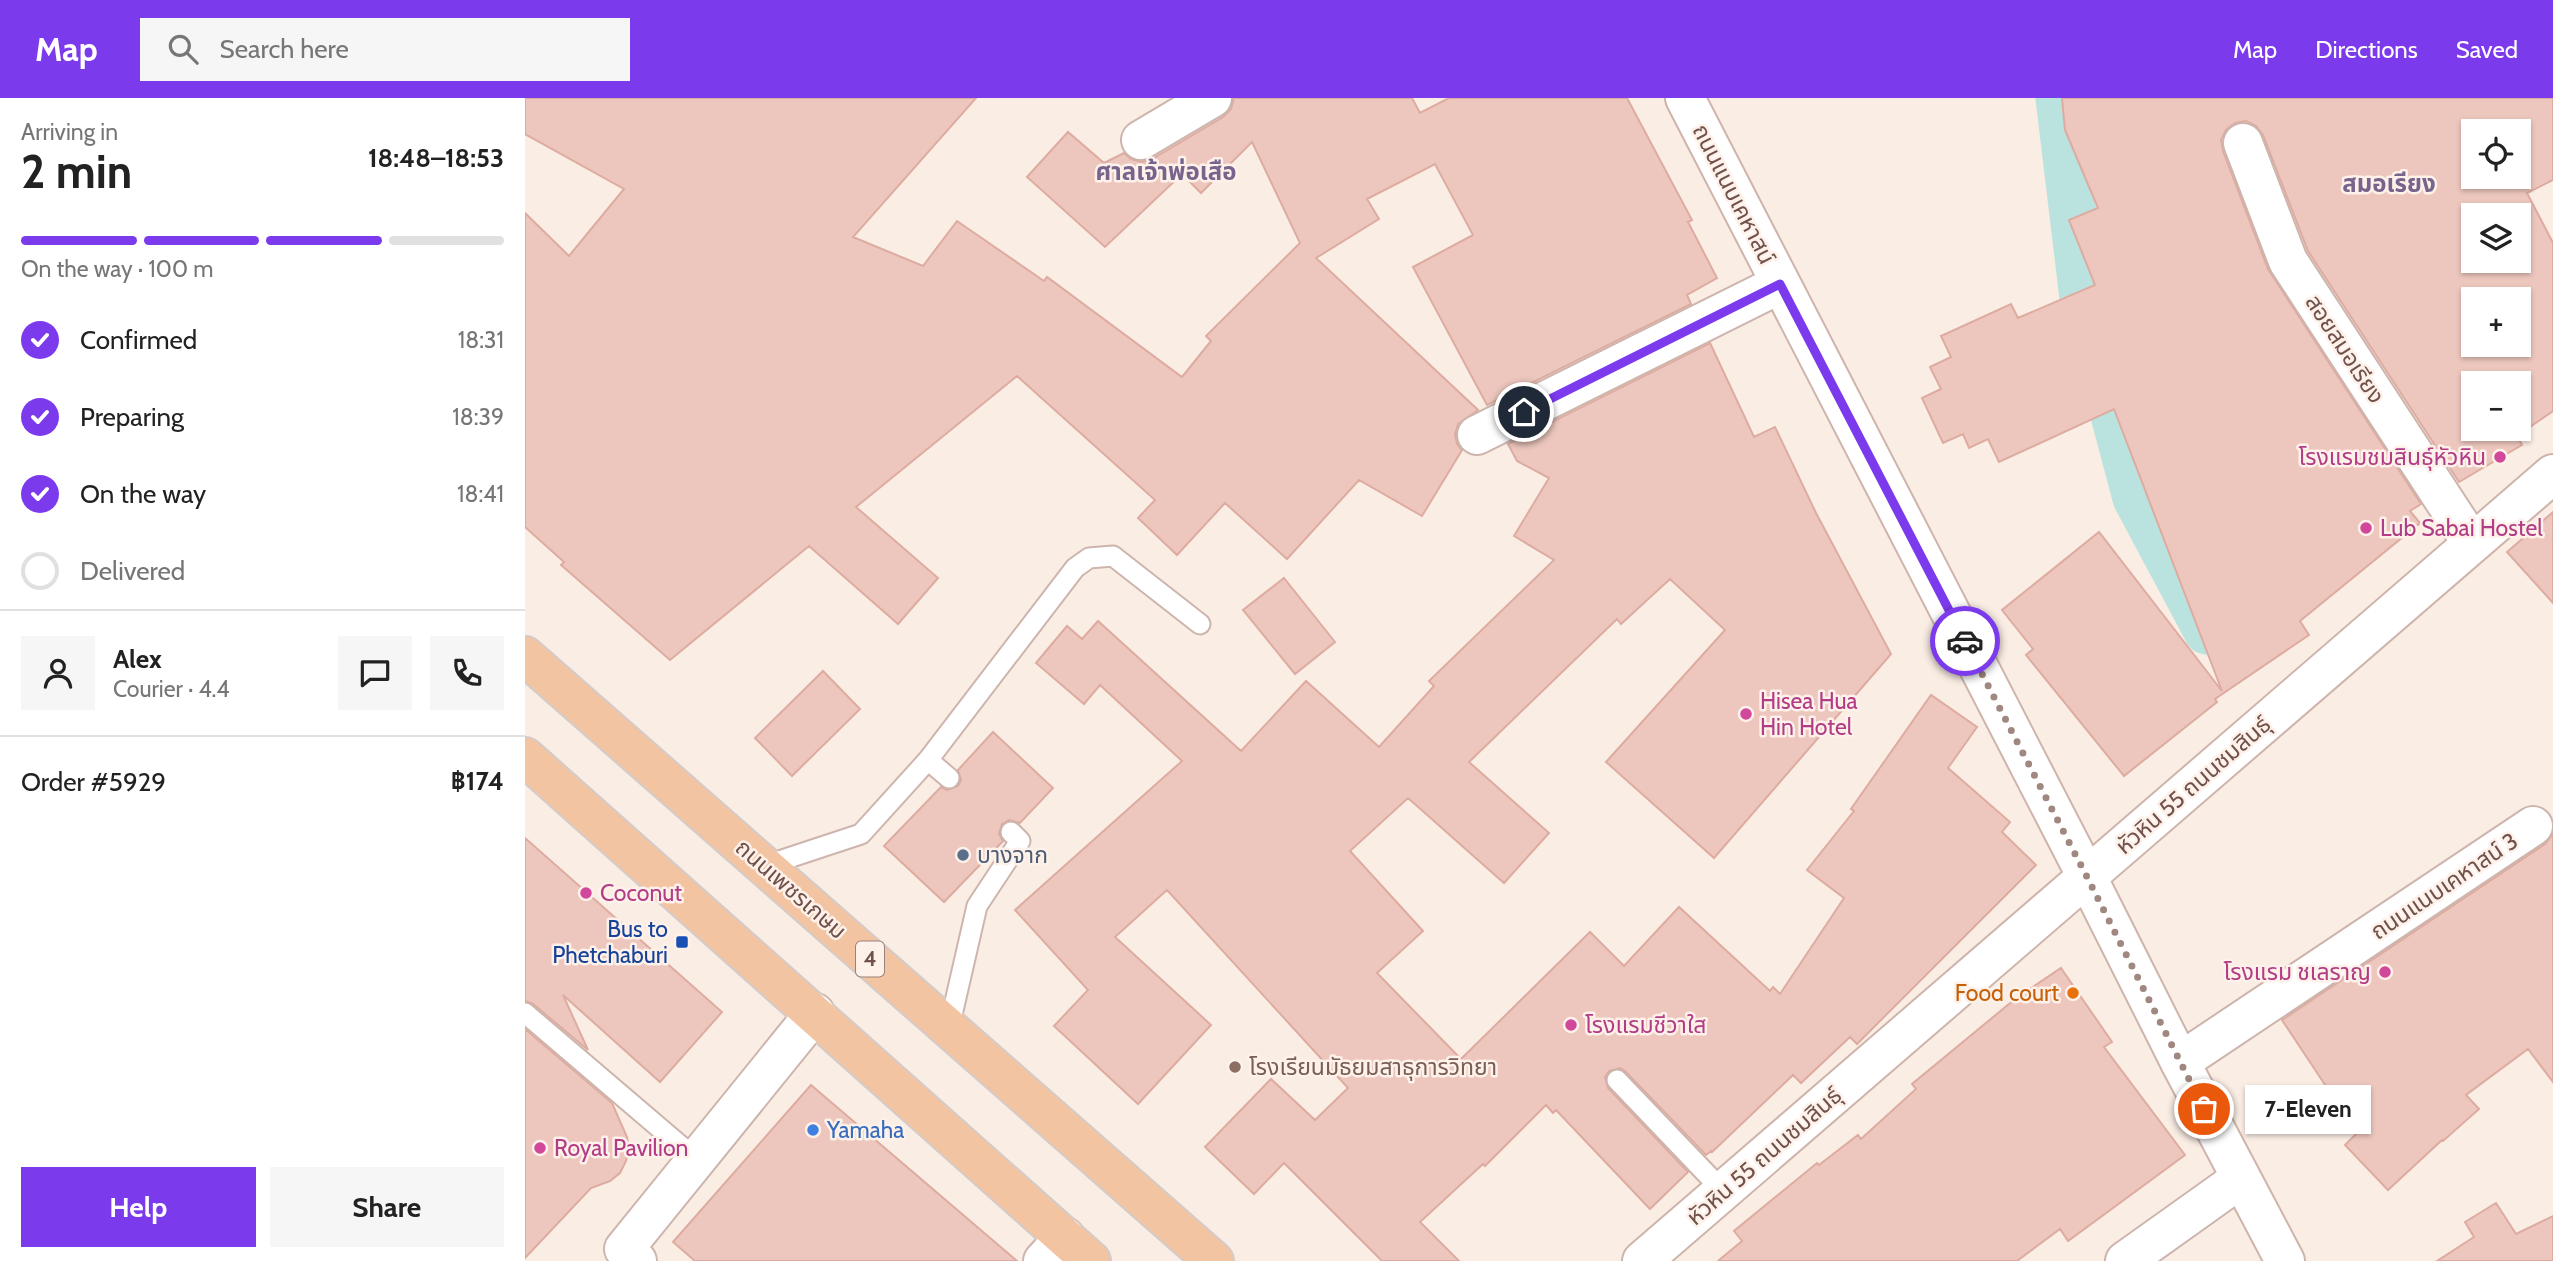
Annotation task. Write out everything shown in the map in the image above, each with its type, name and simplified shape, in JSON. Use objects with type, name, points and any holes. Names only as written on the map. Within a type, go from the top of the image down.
[{"type":"main road","name":"ถนนเพชรเกษม","points":[[525,656],[1214,1261]]},
{"type":"main road","points":[[525,757],[815,1013],[1066,1253]]},
{"type":"street","points":[[1141,140],[1212,98]]},
{"type":"street","name":"ถนนแนบเคหาสน์","points":[[1685,98],[2087,877],[2240,1180],[2285,1261]]},
{"type":"street","name":"สอยสมอเรียง","points":[[2243,143],[2288,261],[2472,543]]},
{"type":"street","points":[[1477,435],[1780,284]]},
{"type":"street","name":"หัวหิน 55 ถนนชมสินธุ์","points":[[1642,1261],[2553,474]]},
{"type":"street","name":"ถนนแนบเคหาสน์ 3","points":[[2180,1062],[2533,826]]},
{"type":"street","points":[[623,1257],[696,1159],[815,1013]]},
{"type":"street","points":[[2125,1261],[2240,1180]]},
{"type":"lane","points":[[764,866],[861,834],[928,760],[1075,568],[1089,558],[1113,556],[1200,624]]},
{"type":"lane","points":[[928,760],[949,778]]},
{"type":"lane","points":[[949,1028],[977,906],[1020,841],[1011,832]]},
{"type":"lane","points":[[525,1013],[696,1159]]},
{"type":"lane","points":[[1617,1080],[1723,1191]]},
{"type":"building","points":[[525,98],[976,98],[853,237],[923,266],[957,221],[1044,281],[1047,277],[1182,377],[1211,341],[1206,336],[1300,243],[1252,142],[1201,193],[1182,174],[1105,247],[1027,177],[1068,132],[1104,163],[1124,153],[1131,159],[1142,162],[1152,159],[1223,117],[1231,109],[1234,98],[1412,98],[1420,113],[1449,98],[1627,98],[1692,220],[1688,222],[1717,278],[1687,295],[1691,304],[1487,405],[1413,267],[1473,235],[1435,164],[1367,199],[1379,219],[1316,258],[1478,410],[1458,424],[1455,434],[1457,444],[1462,450],[1422,516],[1359,480],[1287,559],[1225,503],[1177,555],[1138,518],[1155,500],[1017,376],[856,507],[938,578],[898,624],[809,546],[670,660],[561,565],[564,562],[525,527],[525,213],[569,256],[624,189],[525,134]]},
{"type":"building","points":[[2062,98],[2553,98],[2553,180],[2527,193],[2553,243],[2553,411],[2531,426],[2531,371],[2461,371],[2461,441],[2520,441],[2522,445],[2459,482],[2308,251],[2263,135],[2256,126],[2246,121],[2235,123],[2226,130],[2221,140],[2223,151],[2268,269],[2421,504],[2410,511],[2420,523],[2300,621],[2309,635],[2215,699],[2217,702],[2124,776],[2026,655],[2033,649],[2002,610],[2099,532],[2222,691],[2114,409],[1999,462],[1988,439],[1969,448],[1963,434],[1943,443],[1922,398],[1941,389],[1930,367],[1951,357],[1941,336],[2011,304],[2018,318],[2095,285],[2069,220],[2098,208],[2065,130]]},
{"type":"building","points":[[1710,343],[1754,437],[1775,427],[1816,513],[1891,654],[1714,858],[1606,762],[1725,630],[1670,579],[1621,624],[1617,619],[1469,762],[1549,833],[1504,883],[1408,798],[1350,851],[1423,931],[1377,973],[1461,1059],[1590,932],[1624,966],[1679,907],[1770,991],[1773,987],[1780,994],[1844,898],[1807,870],[1854,811],[1851,809],[1931,695],[1977,727],[1948,768],[2010,822],[2002,832],[2036,865],[1857,1044],[1850,1037],[1801,1083],[1793,1075],[1706,1155],[1625,1071],[1620,1068],[1609,1071],[1605,1077],[1608,1088],[1688,1172],[1650,1209],[1556,1110],[1553,1113],[1546,1105],[1485,1166],[1483,1164],[1420,1222],[1459,1261],[1382,1261],[1284,1163],[1254,1194],[1205,1147],[1271,1079],[1315,1120],[1348,1088],[1167,890],[1115,937],[1211,1025],[1138,1104],[1054,1026],[1088,990],[1015,910],[1182,761],[1100,685],[1084,704],[1036,663],[1067,626],[1082,639],[1098,621],[1241,751],[1306,681],[1379,747],[1434,686],[1429,681],[1554,560],[1514,536],[1549,478],[1517,461],[1508,444]]},
{"type":"building","points":[[2553,512],[2553,603],[2507,552]]},
{"type":"building","points":[[1284,578],[1335,642],[1295,674],[1243,610]]},
{"type":"building","points":[[823,671],[860,709],[792,776],[755,738]]},
{"type":"building","points":[[993,732],[1053,788],[1020,823],[1009,820],[1002,824],[999,834],[1003,841],[944,902],[884,846],[941,787],[947,790],[958,786],[961,780],[958,770]]},
{"type":"building","points":[[2553,834],[2553,1082],[2528,1049],[2466,1095],[2479,1109],[2388,1190],[2345,1145],[2357,1133],[2282,1020],[2545,844]]},
{"type":"building","points":[[525,838],[722,1012],[660,1082],[563,995],[588,1050],[533,1004],[525,1001]]},
{"type":"building","points":[[2061,968],[2112,1042],[2104,1047],[2185,1155],[2068,1241],[2060,1229],[2017,1261],[1718,1261],[1742,1241],[1734,1231],[1817,1163],[1819,1165],[1858,1135],[1861,1139],[1916,1089],[1912,1084],[2015,999]]},
{"type":"building","points":[[525,1029],[612,1103],[627,1137],[629,1149],[620,1173],[610,1181],[591,1188],[525,1258]]},
{"type":"building","points":[[811,1085],[1017,1261],[695,1261],[673,1242]]},
{"type":"building","points":[[2496,1203],[2516,1234],[2553,1216],[2553,1261],[2437,1261],[2474,1237],[2465,1222]]},
{"type":"waterway","points":[[2059,98],[2083,298],[2136,498],[2207,631]]},
{"type":"way so far","points":[[1965,641],[2204,1109]]},
{"type":"place","name":"โรงแรมชมสินธุ์หัวหิน","points":[[2500,457]]},
{"type":"place","name":"Lub Sabai Hostel","points":[[2366,528]]},
{"type":"place","name":"Hisea Hua Hin Hotel","points":[[1746,714]]},
{"type":"place","name":"บางจาก","points":[[963,855]]},
{"type":"place","name":"Coconut","points":[[586,893]]},
{"type":"place","name":"Bus to Phetchaburi","points":[[682,942]]},
{"type":"place","name":"โรงแรม ชเลราญ","points":[[2385,972]]},
{"type":"place","name":"Food court","points":[[2073,993]]},
{"type":"place","name":"โรงแรมชีวาใส","points":[[1571,1025]]},
{"type":"place","name":"โรงเรียนมัธยมสาธุการวิทยา","points":[[1235,1067]]},
{"type":"place","name":"7-Eleven","points":[[2204,1109]]},
{"type":"place","name":"Yamaha","points":[[813,1130]]},
{"type":"place","name":"Royal Pavilion","points":[[540,1148]]},
{"type":"district","name":"ศาลเจ้าพ่อเสือ","points":[[1166,172]]},
{"type":"district","name":"สมอเรียง","points":[[2389,184]]},
{"type":"route","points":[[1524,412],[1780,284],[1965,641]]}]
